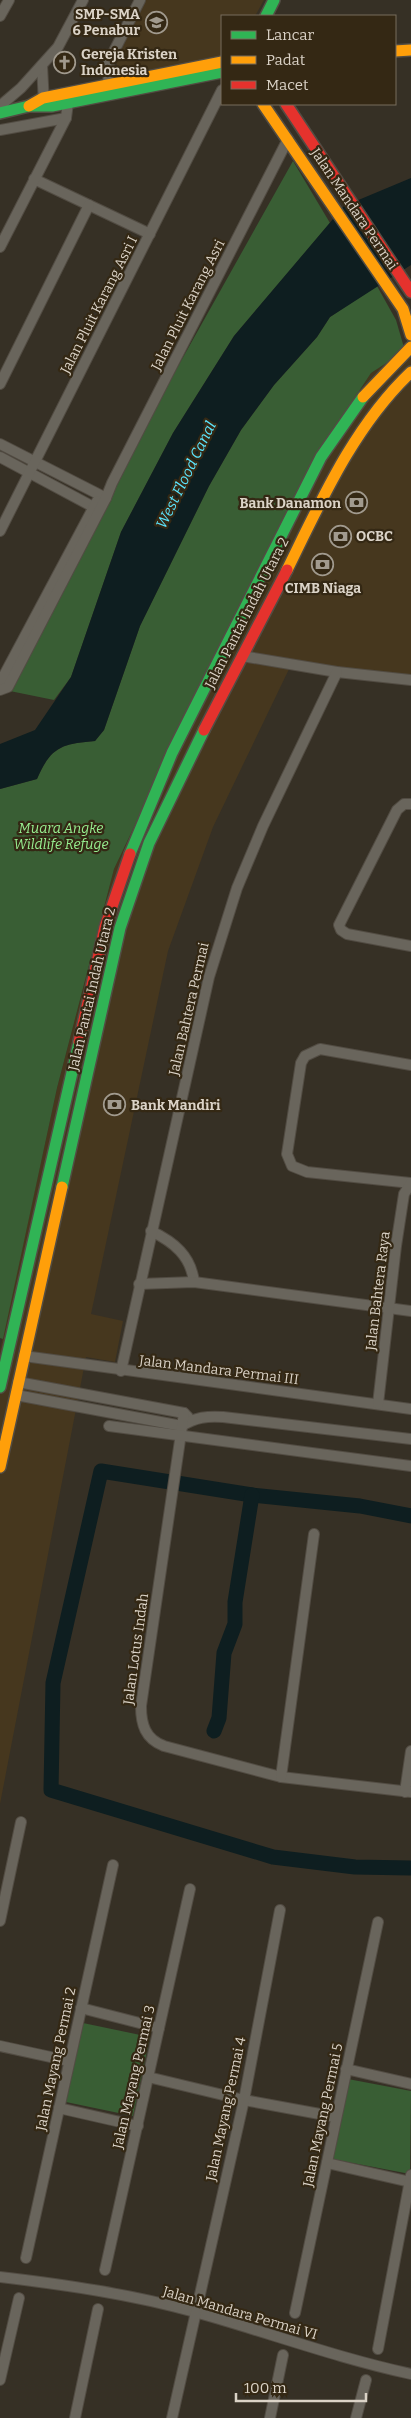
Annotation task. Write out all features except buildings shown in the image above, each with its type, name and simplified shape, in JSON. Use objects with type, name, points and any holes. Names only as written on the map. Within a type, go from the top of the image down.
[{"type":"street","points":[[0,16],[9,0]]},
{"type":"street","points":[[0,106],[58,47],[83,0]]},
{"type":"street","points":[[108,86],[109,61],[140,0]]},
{"type":"street","points":[[266,15],[274,0]]},
{"type":"street","points":[[396,52],[411,50]]},
{"type":"street","points":[[0,113],[108,86],[221,62]]},
{"type":"street","points":[[42,65],[44,102]]},
{"type":"street","points":[[44,102],[68,103],[221,72]]},
{"type":"street","name":"Jalan Pluit Karang Asri I","points":[[0,531],[221,92]]},
{"type":"street","points":[[0,247],[66,118],[68,103]]},
{"type":"street","name":"Jalan Mandara Permai","points":[[265,105],[403,309],[411,335],[410,348]]},
{"type":"street","name":"Jalan Mandara Permai","points":[[287,105],[397,274],[411,292]]},
{"type":"street","points":[[0,130],[66,118]]},
{"type":"street","name":"Jalan Pluit Karang Asri","points":[[0,690],[8,687],[14,667],[103,496],[112,483],[288,139]]},
{"type":"street","points":[[34,179],[150,234]]},
{"type":"street","points":[[0,384],[89,205]]},
{"type":"street","name":"Jalan Pantai Indah Utara 2","points":[[0,1387],[2,1361],[105,927],[132,844],[172,753],[321,457],[361,399],[410,348]]},
{"type":"street","name":"Jalan Pantai Indah Utara 2","points":[[0,1467],[120,928],[149,843],[188,760],[337,469],[393,389],[411,372]]},
{"type":"street","points":[[0,444],[103,496]]},
{"type":"street","points":[[0,457],[97,509]]},
{"type":"street","points":[[242,656],[337,672],[411,680]]},
{"type":"street","name":"Jalan Pluit Karang Asri","points":[[0,683],[14,667]]},
{"type":"street","name":"Jalan Bahtera Permai","points":[[122,1371],[139,1284],[209,977],[225,924],[263,826],[337,672]]},
{"type":"street","points":[[411,804],[404,804],[397,810],[339,926],[347,934],[411,946]]},
{"type":"street","points":[[411,1065],[320,1049],[305,1056],[301,1063],[287,1154],[292,1166],[307,1172],[411,1183]]},
{"type":"street","name":"Jalan Bahtera Raya","points":[[378,1404],[404,1194],[411,1183]]},
{"type":"street","points":[[151,1231],[168,1239],[184,1254],[192,1270],[194,1282]]},
{"type":"street","points":[[139,1284],[194,1282],[411,1310]]},
{"type":"street","name":"Jalan Mandara Permai III","points":[[24,1356],[122,1371],[411,1409]]},
{"type":"street","points":[[0,1426],[9,1394],[18,1382],[184,1424]]},
{"type":"street","points":[[16,1395],[411,1466]]},
{"type":"street","points":[[109,1426],[184,1424],[207,1416],[411,1439]]},
{"type":"street","name":"Jalan Lotus Indah","points":[[184,1424],[170,1503],[141,1721],[146,1733],[156,1743],[281,1778],[408,1792],[411,1751]]},
{"type":"street","points":[[281,1778],[314,1534]]},
{"type":"street","points":[[0,1921],[21,1822]]},
{"type":"street","name":"Jalan Mayang Permai 2","points":[[26,2258],[113,1865]]},
{"type":"street","name":"Jalan Mayang Permai 3","points":[[105,2270],[190,1889]]},
{"type":"street","name":"Jalan Mayang Permai 4","points":[[172,2418],[244,2100],[280,1910]]},
{"type":"street","name":"Jalan Mayang Permai 5","points":[[295,2313],[378,1922]]},
{"type":"street","points":[[81,2008],[159,2028]]},
{"type":"street","points":[[0,2046],[69,2061]]},
{"type":"street","points":[[346,2070],[411,2084]]},
{"type":"street","points":[[148,2077],[244,2100],[336,2117]]},
{"type":"street","points":[[59,2108],[138,2126]]},
{"type":"street","points":[[326,2163],[410,2179],[378,2349]]},
{"type":"street","name":"Jalan Mandara Permai VI","points":[[0,2277],[101,2290],[195,2312],[368,2365],[411,2374]]},
{"type":"street","points":[[0,2380],[19,2298]]},
{"type":"street","points":[[75,2418],[98,2309]]},
{"type":"street","points":[[270,2418],[283,2355]]},
{"type":"street","points":[[356,2418],[366,2380]]},
{"type":"shaded area","points":[[138,0],[264,0],[256,15],[221,15],[221,67],[123,93],[113,48]]},
{"type":"shaded area","points":[[411,347],[411,681],[290,667],[213,827],[168,951],[91,1314],[123,1321],[115,1362],[86,1357],[0,1804],[0,1350],[57,1088],[114,869],[215,657],[315,458],[371,373]]},
{"type":"green space","points":[[293,161],[330,223],[234,336],[173,433],[121,532],[71,677],[54,700],[0,689],[0,684]]},
{"type":"green space","name":"Muara Angke Wildlife Refuge","points":[[377,286],[396,320],[405,351],[371,373],[315,458],[215,657],[114,869],[57,1088],[3,1339],[0,1338],[0,789],[37,779],[47,760],[58,749],[74,744],[95,741],[104,730],[140,626],[209,486],[241,430],[274,385],[317,337],[330,317]]},
{"type":"green space","points":[[83,2023],[150,2037],[133,2116],[66,2102]]},
{"type":"green space","points":[[348,2079],[411,2091],[410,2174],[332,2159]]},
{"type":"water","name":"West Flood Canal","points":[[411,178],[411,265],[330,317],[317,337],[274,385],[241,430],[209,486],[140,626],[104,730],[95,741],[74,744],[58,749],[47,760],[37,779],[0,789],[0,744],[35,730],[71,677],[121,532],[173,433],[234,336],[344,206]]},
{"type":"waterway","points":[[411,1516],[360,1506],[252,1495],[101,1471],[53,1683],[51,1790],[273,1857],[355,1867],[411,1868]]},
{"type":"waterway","points":[[214,1731],[219,1718],[224,1653],[235,1624],[235,1602],[252,1495]]},
{"type":"traffic: fast","points":[[266,15],[274,0]]},
{"type":"traffic: fast","points":[[0,113],[29,106],[52,106],[221,72]]},
{"type":"traffic: fast","points":[[130,854],[172,753],[321,457],[363,397]]},
{"type":"traffic: fast","points":[[62,1187],[120,928],[149,843],[204,730]]},
{"type":"traffic: fast","points":[[0,1387],[79,1042]]},
{"type":"traffic: slow","points":[[396,51],[411,50]]},
{"type":"traffic: slow","points":[[29,106],[43,98],[221,62]]},
{"type":"traffic: slow","points":[[264,105],[403,309],[411,335]]},
{"type":"traffic: slow","points":[[363,397],[411,347]]},
{"type":"traffic: slow","points":[[287,570],[340,465],[372,416],[411,372]]},
{"type":"traffic: slow","points":[[0,1467],[62,1187]]},
{"type":"traffic: jam","points":[[287,105],[411,292]]},
{"type":"traffic: jam","points":[[204,730],[287,570]]},
{"type":"traffic: jam","points":[[79,1042],[105,927],[130,854]]},
{"type":"place","name":"SMP-SMA 6 Penabur","points":[[156,22]]},
{"type":"place","name":"Gereja Kristen Indonesia","points":[[65,62]]},
{"type":"place","name":"Bank Danamon","points":[[357,503]]},
{"type":"place","name":"OCBC","points":[[340,536]]},
{"type":"place","name":"CIMB Niaga","points":[[323,565]]},
{"type":"place","name":"Bank Mandiri","points":[[115,1105]]}]
